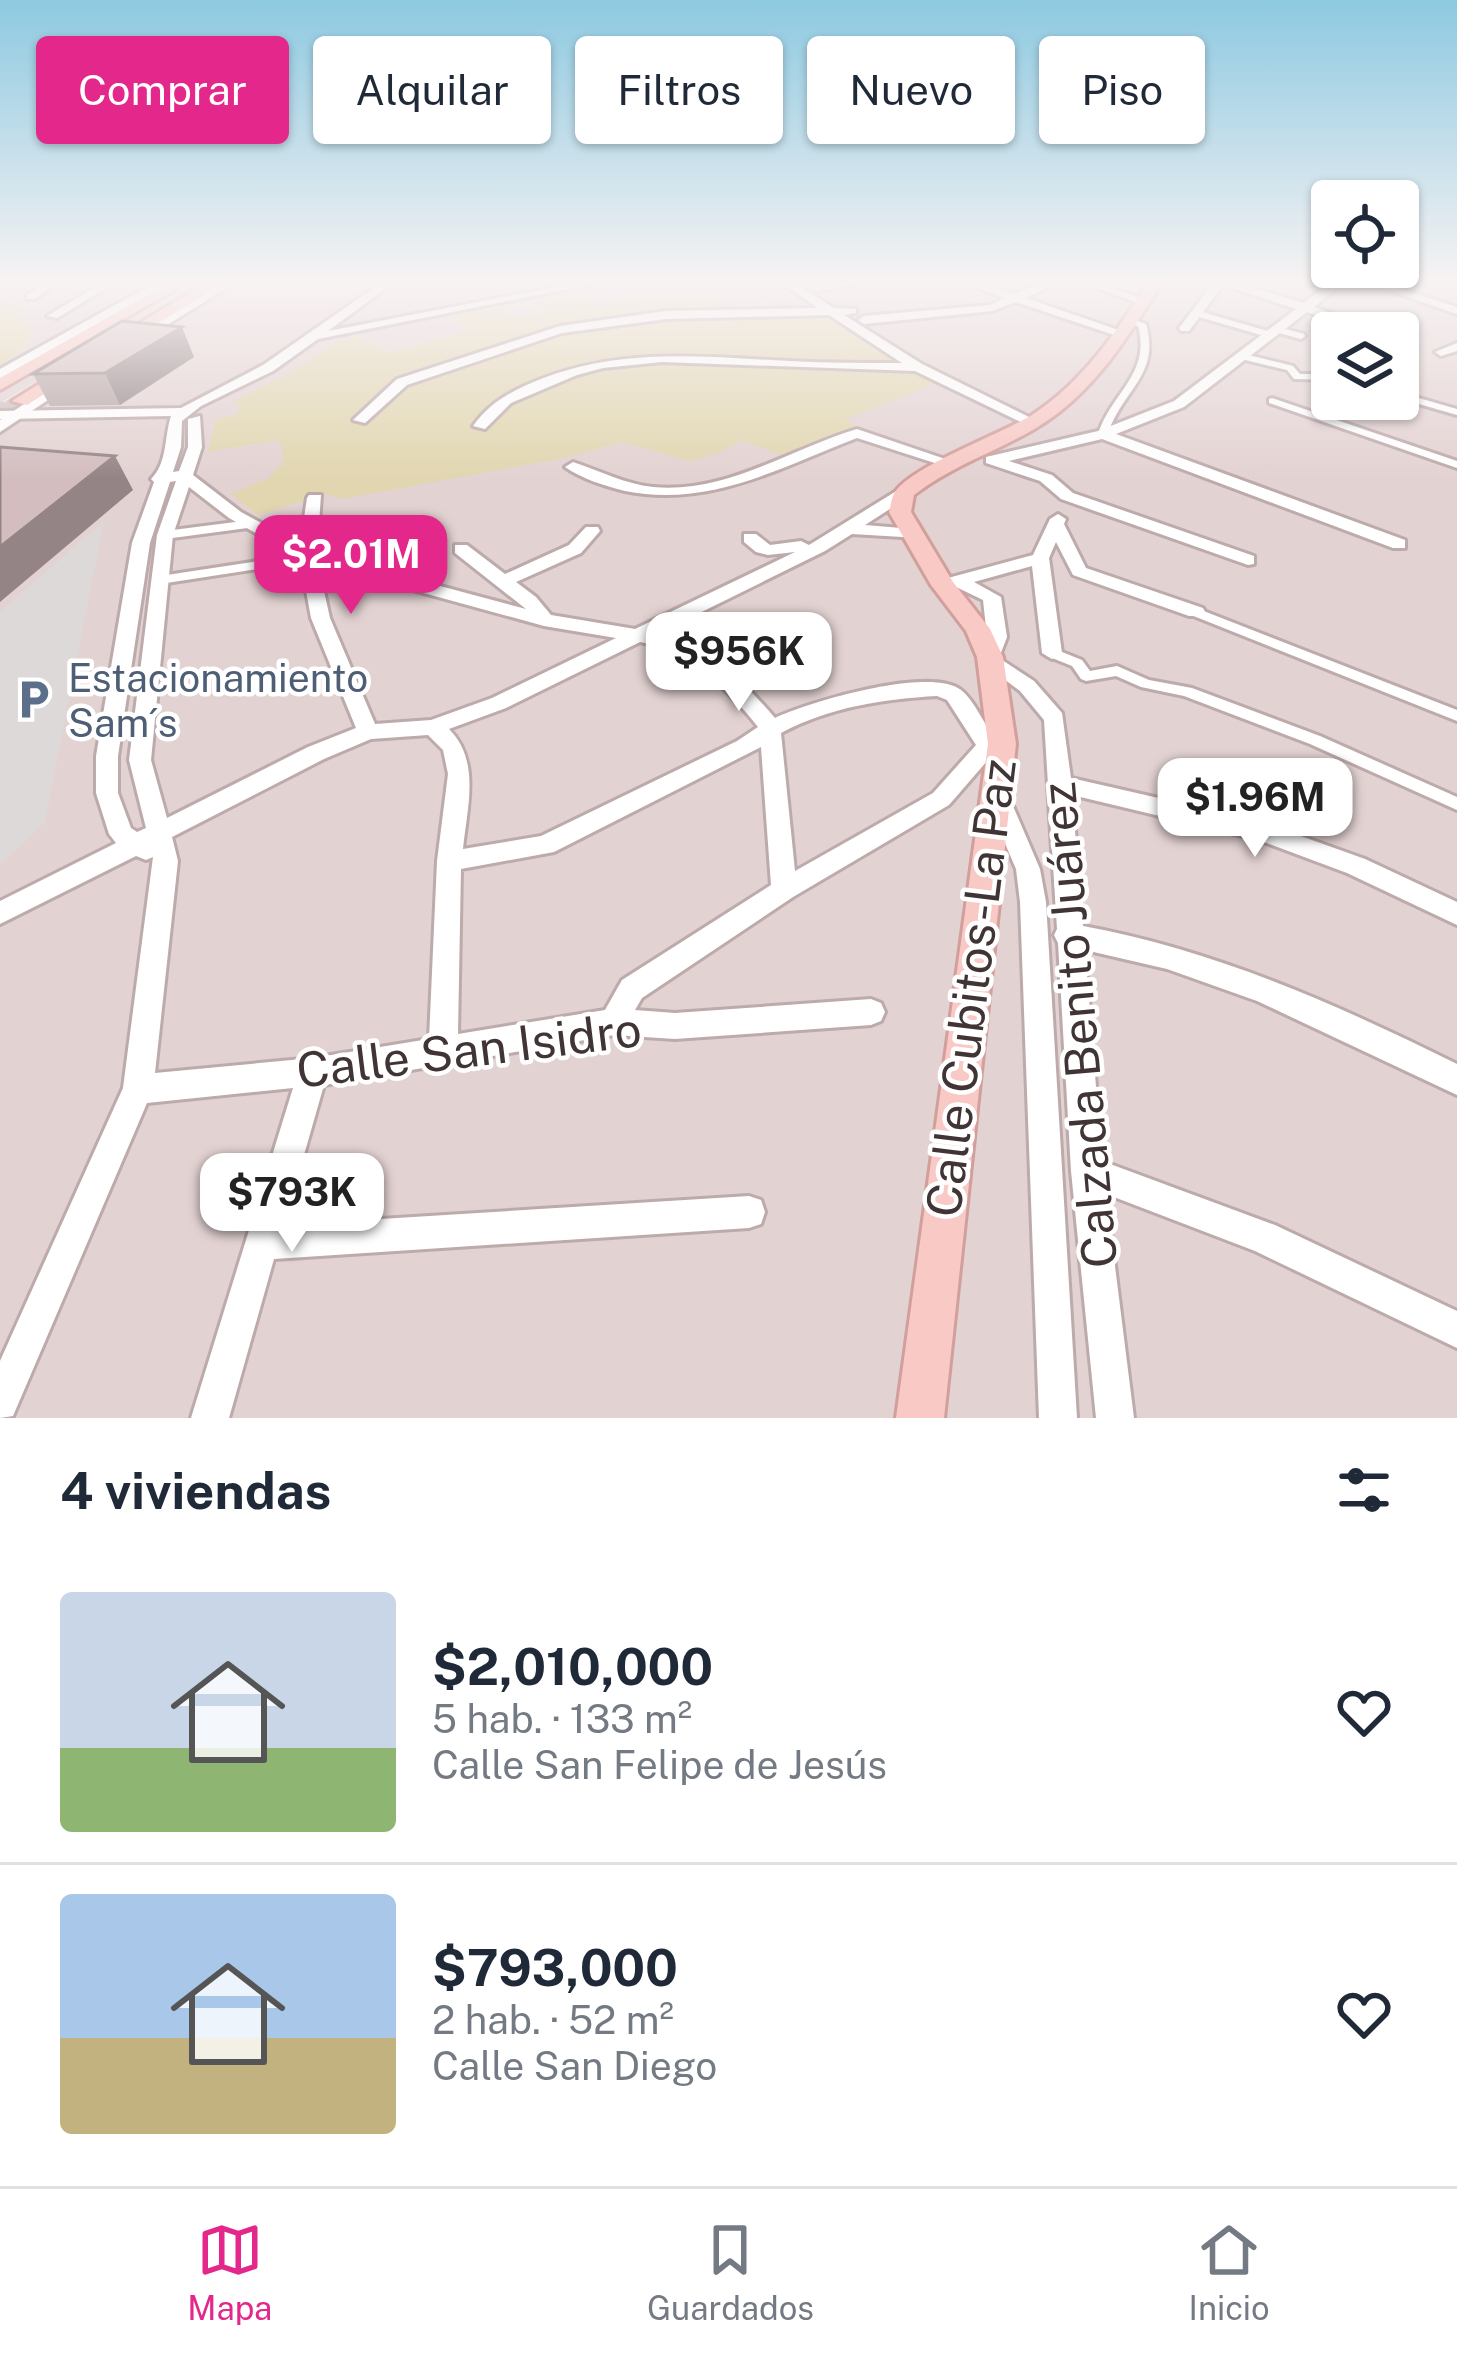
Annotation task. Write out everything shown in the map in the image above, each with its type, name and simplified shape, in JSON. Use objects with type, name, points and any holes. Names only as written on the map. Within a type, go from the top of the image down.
[{"type":"main road","points":[[2,376],[54,347]]},
{"type":"main road","points":[[108,351],[114,347]]},
{"type":"main road","points":[[904,494],[958,459],[1037,420],[1092,371],[1110,347]]},
{"type":"main road","points":[[6,416],[91,362]]},
{"type":"main road","name":"Calle Cubitos-La Paz","points":[[904,494],[900,512],[951,583],[990,660],[998,798],[920,1418]]},
{"type":"street","points":[[108,351],[115,347]]},
{"type":"street","points":[[135,844],[121,834],[106,793],[107,756],[141,543],[159,478],[188,416],[297,347]]},
{"type":"street","points":[[6,416],[188,416],[276,375],[313,347]]},
{"type":"street","points":[[360,420],[402,382],[508,347]]},
{"type":"street","points":[[887,347],[917,367],[1037,420]]},
{"type":"street","points":[[912,347],[1037,420]]},
{"type":"street","points":[[1103,434],[1106,419],[1139,379],[1147,347]]},
{"type":"street","points":[[573,467],[622,488],[662,495],[754,476],[857,433],[958,459],[994,460],[1103,434],[1179,404],[1251,347]]},
{"type":"street","points":[[1441,352],[1456,347]]},
{"type":"street","points":[[480,425],[495,406],[512,397],[583,367],[627,358],[700,356],[785,365],[917,367]]},
{"type":"street","points":[[1240,356],[1290,368],[1297,377],[1311,377]]},
{"type":"street","points":[[6,416],[44,397],[91,362]]},
{"type":"street","points":[[1272,401],[1343,430],[1370,433],[1457,465]]},
{"type":"street","points":[[1419,401],[1457,412]]},
{"type":"street","points":[[0,1402],[138,1089],[163,845],[140,760],[165,535],[195,447],[188,416]]},
{"type":"street","points":[[1103,434],[1400,544]]},
{"type":"street","points":[[994,460],[1046,478],[1067,496],[1248,560]]},
{"type":"street","points":[[159,478],[183,475],[251,524],[311,557],[544,620],[668,640],[694,657],[739,689],[770,727],[784,890]]},
{"type":"street","points":[[0,913],[135,844],[163,845],[368,732],[433,727],[499,703],[854,529],[904,494]]},
{"type":"street","points":[[1067,496],[1040,557],[1052,653],[1077,663],[1086,676],[1117,671],[1244,712],[1457,804]]},
{"type":"street","points":[[315,498],[311,557],[329,645],[368,732]]},
{"type":"street","points":[[165,535],[251,524]]},
{"type":"street","points":[[1055,524],[1079,571],[1196,612],[1457,716]]},
{"type":"street","points":[[854,529],[913,534]]},
{"type":"street","points":[[504,581],[575,549],[592,532]]},
{"type":"street","points":[[750,538],[770,553],[800,545],[819,547]]},
{"type":"street","points":[[460,549],[504,581],[544,620]]},
{"type":"street","points":[[160,580],[311,557]]},
{"type":"street","points":[[951,583],[1040,557]]},
{"type":"street","name":"Calzada Benito Juárez","points":[[990,660],[1027,686],[1055,718],[1067,935],[1114,1418]]},
{"type":"street","points":[[449,861],[545,845],[746,747],[770,727],[814,709],[939,689],[954,695],[995,745],[941,799],[784,890],[632,989],[614,1022]]},
{"type":"street","points":[[433,727],[453,747],[459,774],[449,861],[443,1049]]},
{"type":"street","points":[[1060,784],[1259,830],[1356,866],[1457,914]]},
{"type":"street","points":[[998,798],[1028,869],[1034,902],[1058,1418]]},
{"type":"street","points":[[1067,935],[1118,942],[1179,959],[1457,1080]]},
{"type":"street","name":"Calle San Isidro","points":[[138,1089],[313,1072],[614,1022],[675,1026],[871,1012]]},
{"type":"street","points":[[210,1418],[313,1072]]},
{"type":"street","points":[[1087,1172],[1263,1237],[1457,1330]]},
{"type":"street","points":[[260,1243],[749,1212]]},
{"type":"shaded area","points":[[0,347],[95,347],[0,403]]},
{"type":"shaded area","points":[[0,347],[25,347],[0,366]]},
{"type":"shaded area","points":[[96,347],[1311,347],[1311,420],[1419,420],[1419,347],[1457,347],[1457,1418],[0,1418],[0,405]]},
{"type":"shaded area","points":[[328,347],[377,347],[388,353],[409,347],[879,347],[937,383],[845,420],[859,427],[785,456],[741,440],[719,453],[689,461],[622,442],[569,457],[342,499],[326,494],[258,515],[231,494],[269,478],[284,461],[280,440],[208,452],[216,419],[234,416],[242,406],[232,402]]},
{"type":"shaded area","name":"Estacionamiento Sam´s","points":[[104,521],[45,822],[0,865],[0,612]]},
{"type":"building","points":[[78,347],[148,347],[105,373],[33,374]]},
{"type":"building","points":[[0,447],[115,456],[0,547]]},
{"type":"tunnel","points":[[3,413],[21,401]]},
{"type":"tunnel","points":[[0,415],[8,410]]},
{"type":"place","name":"Estacionamiento Sam´s","points":[[34,700]]}]
